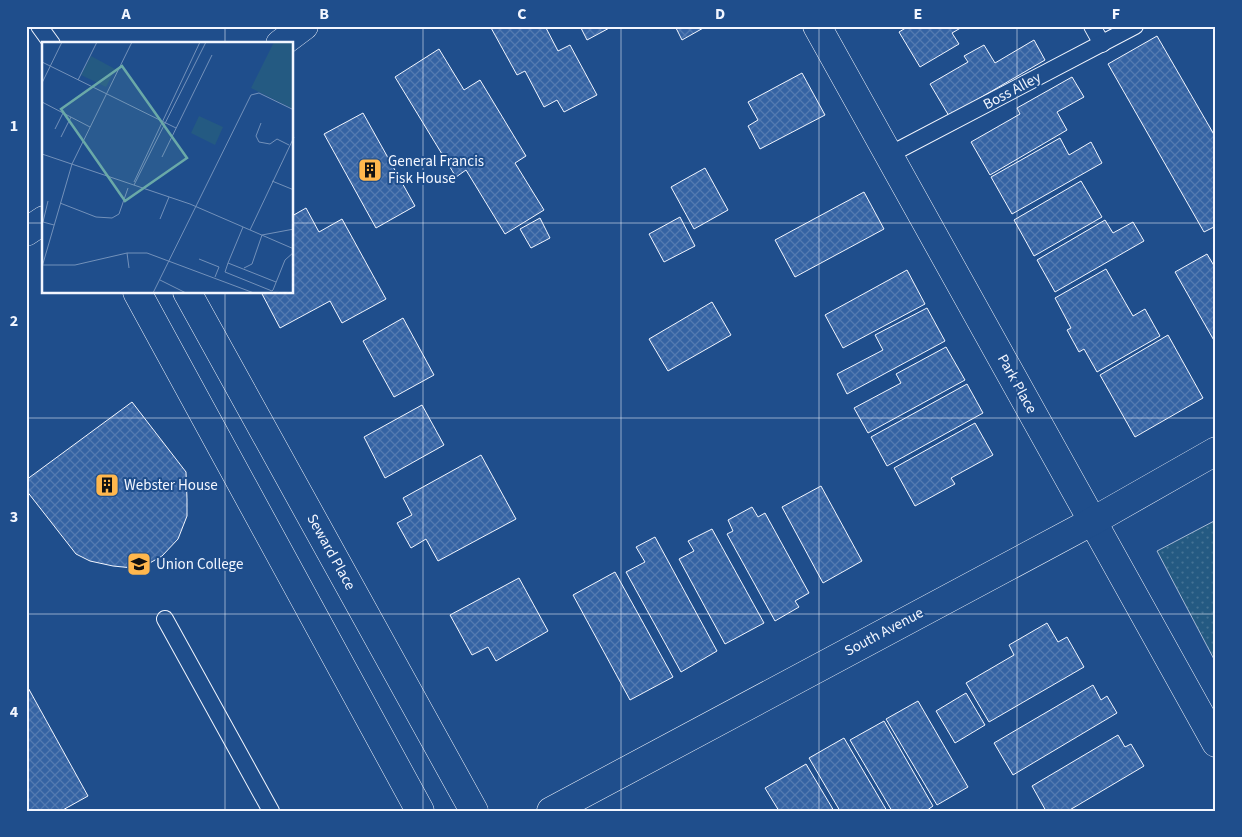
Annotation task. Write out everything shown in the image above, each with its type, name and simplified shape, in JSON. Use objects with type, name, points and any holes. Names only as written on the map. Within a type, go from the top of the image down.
[{"type":"street","points":[[283,42],[304,26]]},
{"type":"street","name":"Park Place","points":[[817,26],[1216,743]]},
{"type":"street","points":[[26,232],[42,221]]},
{"type":"street","points":[[138,294],[420,811]]},
{"type":"street","name":"Seward Place","points":[[188,294],[474,811]]},
{"type":"street","name":"South Avenue","points":[[551,811],[1093,521],[1216,451]]},
{"type":"lane","points":[[39,26],[51,42]]},
{"type":"lane","points":[[1092,26],[1102,44]]},
{"type":"lane","name":"Boss Alley","points":[[889,155],[1135,26]]},
{"type":"lane","points":[[165,619],[271,811]]},
{"type":"shaded area","points":[[1216,520],[1216,663],[1157,551]]},
{"type":"building","points":[[490,26],[545,26],[558,51],[570,45],[597,95],[564,112],[557,100],[544,107],[525,71],[517,75]]},
{"type":"building","points":[[580,26],[613,26],[587,40]]},
{"type":"building","points":[[675,26],[705,26],[705,27],[682,40]]},
{"type":"building","points":[[909,26],[964,26],[952,33],[959,44],[920,67],[899,32]]},
{"type":"building","points":[[1157,36],[1216,138],[1216,226],[1204,232],[1108,64]]},
{"type":"building","points":[[1034,40],[1045,60],[949,116],[930,84],[968,62],[964,56],[984,45],[995,63]]},
{"type":"building","points":[[439,49],[464,90],[480,80],[526,156],[515,163],[544,210],[505,234],[466,170],[456,177],[395,77]]},
{"type":"building","points":[[802,73],[825,115],[760,149],[748,126],[758,120],[748,102]]},
{"type":"building","points":[[1072,77],[1084,97],[1057,112],[1067,130],[990,175],[971,142],[1020,114],[1017,108]]},
{"type":"building","name":"General Francis Fisk House","points":[[363,113],[415,206],[376,228],[324,134]]},
{"type":"building","points":[[1060,138],[1069,155],[1091,142],[1102,163],[1012,214],[991,177]]},
{"type":"building","points":[[705,168],[728,210],[694,229],[671,187]]},
{"type":"building","points":[[1081,181],[1102,217],[1034,256],[1014,220]]},
{"type":"building","points":[[864,192],[884,229],[795,277],[775,240]]},
{"type":"building","points":[[306,208],[319,232],[342,219],[386,299],[342,323],[330,301],[280,328],[262,294],[294,294],[294,215]]},
{"type":"building","points":[[680,217],[695,246],[664,262],[649,234]]},
{"type":"building","points":[[540,218],[550,238],[531,248],[520,229]]},
{"type":"building","points":[[1105,220],[1113,233],[1133,222],[1144,241],[1055,292],[1037,260]]},
{"type":"building","points":[[1207,254],[1216,269],[1216,344],[1175,272]]},
{"type":"building","points":[[1106,269],[1133,316],[1145,309],[1160,336],[1097,372],[1084,349],[1079,352],[1067,330],[1071,328],[1055,298]]},
{"type":"building","points":[[907,270],[925,304],[843,348],[825,315]]},
{"type":"building","points":[[712,302],[731,335],[668,371],[649,339]]},
{"type":"building","points":[[927,308],[945,341],[847,394],[837,374],[883,350],[875,335]]},
{"type":"building","points":[[403,318],[434,375],[394,397],[363,341]]},
{"type":"building","points":[[1168,335],[1203,398],[1135,437],[1100,375]]},
{"type":"building","points":[[946,347],[965,380],[868,433],[854,408],[901,383],[896,374]]},
{"type":"building","points":[[967,384],[983,413],[887,466],[871,437]]},
{"type":"building","name":"Webster House","points":[[132,402],[186,472],[187,499],[187,516],[178,539],[162,556],[148,564],[133,568],[90,561],[76,554],[26,490],[26,480]]},
{"type":"building","points":[[422,405],[444,445],[385,478],[364,437]]},
{"type":"building","points":[[975,423],[993,455],[951,478],[955,484],[915,506],[894,468]]},
{"type":"building","points":[[481,455],[516,519],[438,561],[426,539],[411,548],[397,523],[412,515],[403,498]]},
{"type":"building","points":[[821,486],[862,561],[823,583],[782,507]]},
{"type":"building","points":[[752,507],[758,517],[765,513],[809,593],[795,601],[799,607],[775,621],[727,534],[733,531],[728,520]]},
{"type":"building","points":[[712,529],[764,623],[725,644],[679,559],[694,551],[688,541]]},
{"type":"building","points":[[655,537],[717,651],[681,672],[626,572],[645,562],[636,547]]},
{"type":"building","points":[[615,572],[673,677],[630,700],[573,595]]},
{"type":"building","points":[[519,578],[548,631],[496,661],[488,647],[472,655],[450,615]]},
{"type":"building","points":[[1047,623],[1058,642],[1067,637],[1084,667],[989,722],[966,683],[1014,655],[1009,645]]},
{"type":"building","points":[[26,684],[88,796],[61,811],[26,811]]},
{"type":"building","points":[[1093,685],[1101,700],[1107,696],[1117,713],[1013,775],[994,743]]},
{"type":"building","points":[[966,693],[985,725],[955,743],[936,711]]},
{"type":"building","points":[[918,701],[968,787],[937,805],[886,719]]},
{"type":"building","points":[[884,721],[933,806],[926,811],[892,811],[850,740]]},
{"type":"building","points":[[1118,735],[1125,747],[1131,744],[1144,766],[1068,811],[1046,811],[1032,786]]},
{"type":"building","points":[[844,738],[887,811],[840,811],[809,758]]},
{"type":"building","points":[[806,764],[834,811],[779,811],[765,788]]},
{"type":"place","name":"General Francis Fisk House","points":[[370,170]]},
{"type":"place","name":"Webster House","points":[[107,485]]},
{"type":"place","name":"Union College","points":[[139,564]]}]
